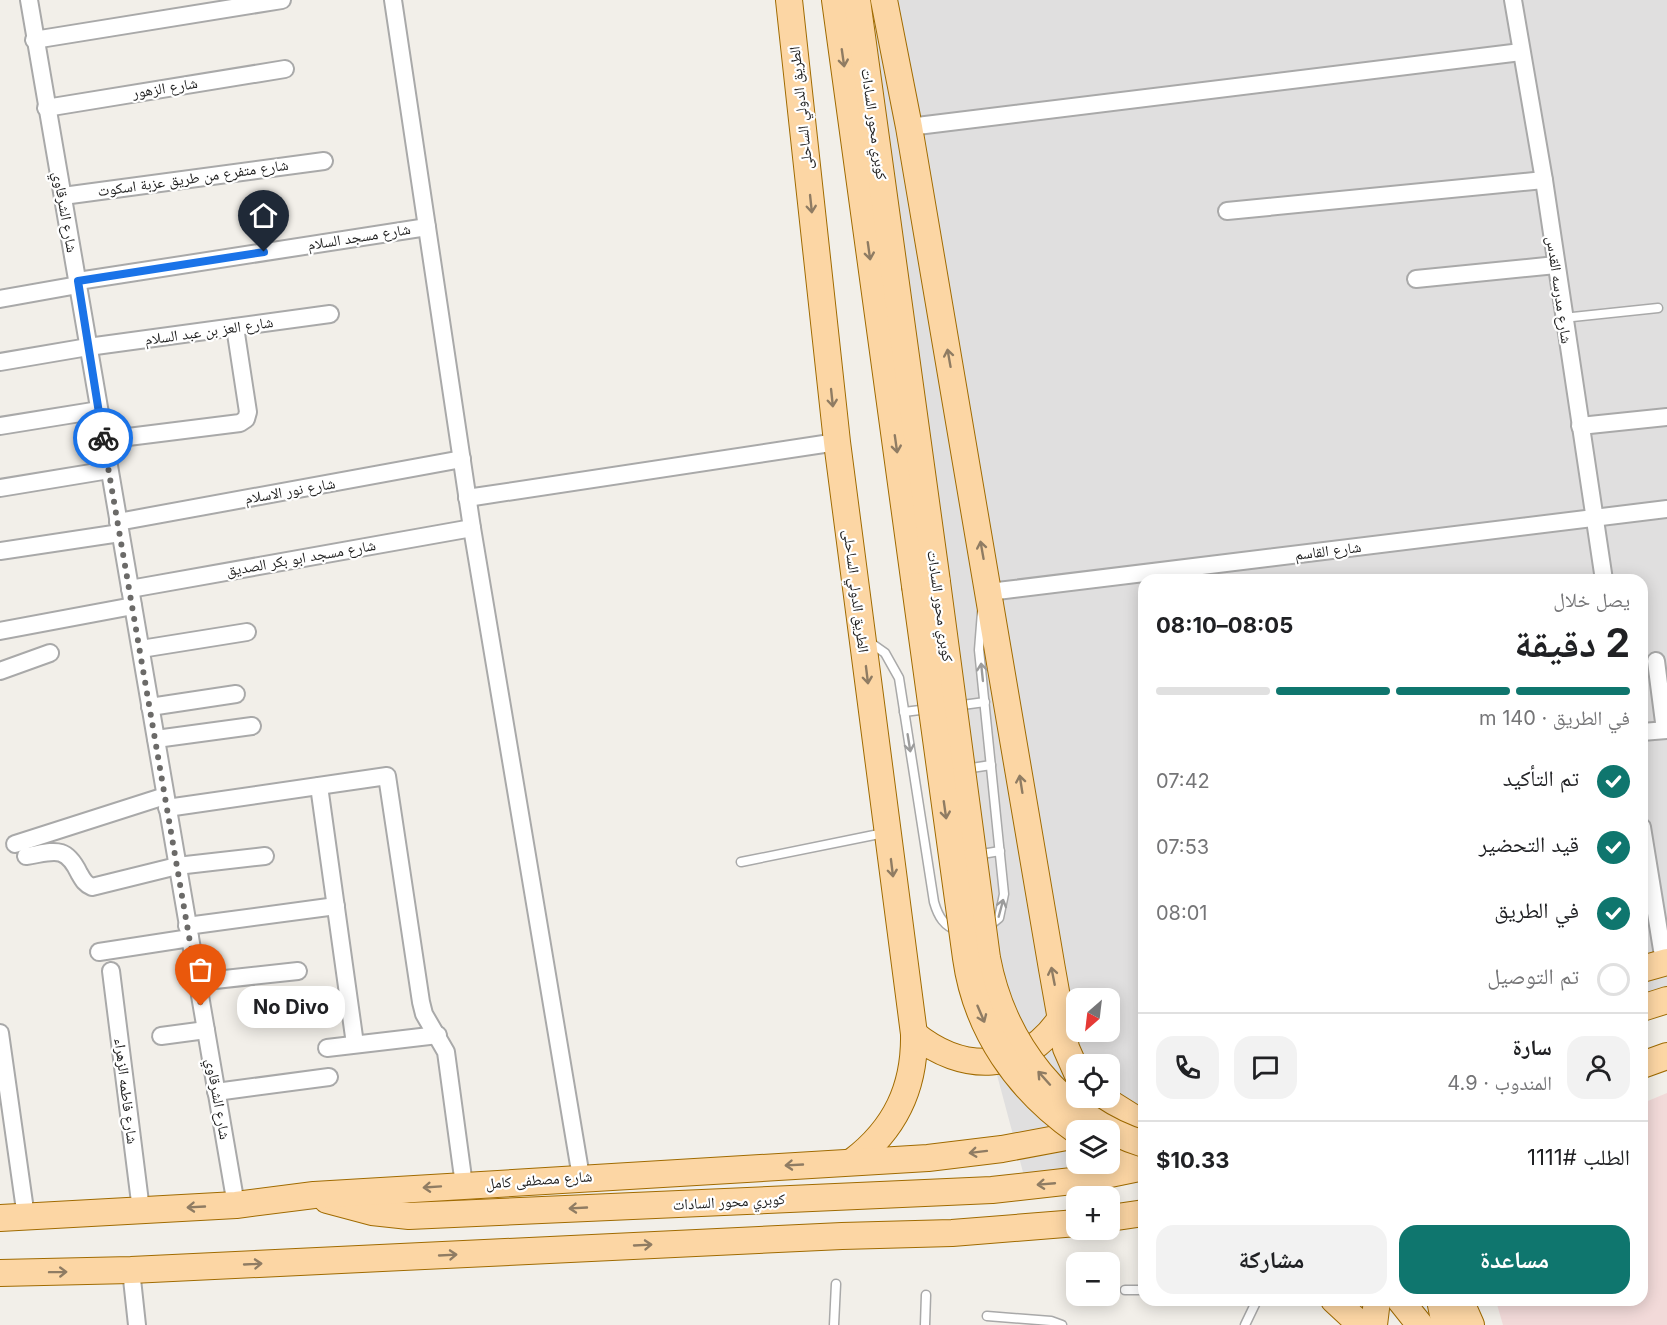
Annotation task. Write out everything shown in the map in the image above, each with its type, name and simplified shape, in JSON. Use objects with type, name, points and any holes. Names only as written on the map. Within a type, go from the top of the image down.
[{"type":"main road","name":"الطريق الدولي الساحلى","points":[[789,0],[837,442],[914,1034],[911,1076],[900,1106],[884,1133],[853,1161]]},
{"type":"main road","name":"كوبري محور السادات","points":[[835,0],[987,958],[999,1005],[1021,1048],[1060,1095],[1097,1122],[1138,1127]]},
{"type":"main road","name":"كوبري محور السادات","points":[[857,0],[926,584],[967,968],[974,996],[992,1037],[1016,1075],[1047,1108],[1066,1124]]},
{"type":"main road","points":[[884,0],[909,127],[1069,1054]]},
{"type":"main road","points":[[1648,1006],[1667,1000]]},
{"type":"main road","points":[[914,1034],[931,1048],[951,1058],[972,1062],[994,1062],[1016,1057],[1035,1047],[1052,1032],[1061,1018]]},
{"type":"main road","points":[[1648,1063],[1667,1056]]},
{"type":"main road","points":[[1115,1108],[1138,1125]]},
{"type":"main road","points":[[1120,1129],[1138,1128]]},
{"type":"main road","name":"شارع مصطفى كامل","points":[[0,1218],[236,1205],[314,1195],[938,1156],[1066,1135]]},
{"type":"main road","name":"كوبري محور السادات","points":[[1120,1155],[1138,1163]]},
{"type":"main road","name":"كوبري محور السادات","points":[[314,1195],[372,1212],[409,1216],[992,1190],[1081,1180],[1138,1167]]},
{"type":"main road","points":[[1120,1217],[1138,1215]]},
{"type":"main road","points":[[0,1273],[130,1270],[842,1236],[952,1233],[1066,1224]]},
{"type":"main road","points":[[1341,1306],[1360,1325]]},
{"type":"main road","points":[[1374,1325],[1376,1306]]},
{"type":"main road","points":[[1405,1306],[1420,1325]]},
{"type":"main road","points":[[1441,1306],[1445,1325]]},
{"type":"main road","points":[[1463,1306],[1471,1325]]},
{"type":"main road","points":[[1481,1306],[1486,1325]]},
{"type":"street","name":"شارع الشرقاوي","points":[[28,0],[236,1205]]},
{"type":"street","points":[[34,40],[282,0]]},
{"type":"street","points":[[393,0],[467,498],[581,1177]]},
{"type":"street","name":"شارع مدرسه القدس","points":[[1513,0],[1544,180],[1603,574]]},
{"type":"street","points":[[909,127],[1521,52]]},
{"type":"street","name":"شارع الزهور","points":[[46,108],[285,69]]},
{"type":"street","name":"شارع متفرع من طريق عزبة اسكوت","points":[[63,196],[324,161]]},
{"type":"street","points":[[1227,211],[1544,180]]},
{"type":"street","name":"شارع مسجد السلام","points":[[0,299],[78,283],[427,227]]},
{"type":"street","points":[[1416,279],[1556,265]]},
{"type":"street","name":"شارع العز بن عبد السلام","points":[[0,362],[88,347],[330,314]]},
{"type":"street","points":[[104,440],[240,423],[246,419],[248,412],[235,327]]},
{"type":"street","points":[[0,426],[99,410]]},
{"type":"street","points":[[1580,426],[1667,417]]},
{"type":"street","points":[[467,498],[837,442]]},
{"type":"street","name":"شارع نور الاسلام","points":[[0,551],[462,459]]},
{"type":"street","points":[[0,488],[109,470]]},
{"type":"street","name":"شارع القاسم","points":[[989,592],[1667,509]]},
{"type":"street","name":"شارع مسجد ابو بكر الصديق","points":[[0,631],[132,598],[472,528]]},
{"type":"street","points":[[141,649],[247,632]]},
{"type":"street","points":[[0,671],[50,653]]},
{"type":"street","points":[[1648,732],[1666,730],[1655,661]]},
{"type":"street","points":[[150,707],[236,694]]},
{"type":"street","points":[[156,739],[252,726]]},
{"type":"street","points":[[265,855],[177,866],[92,887],[85,883],[72,858],[65,853],[20,850],[166,802],[319,786],[387,776],[421,1002],[430,1026],[438,1035],[446,1052],[464,1185]]},
{"type":"street","points":[[319,786],[355,1044]]},
{"type":"street","points":[[1648,878],[1658,964]]},
{"type":"street","points":[[99,952],[188,932],[336,906]]},
{"type":"street","name":"شارع فاطمه الزهراء","points":[[111,971],[141,1210]]},
{"type":"street","points":[[197,982],[298,971]]},
{"type":"street","points":[[161,1036],[206,1029]]},
{"type":"street","points":[[0,1033],[26,1217]]},
{"type":"street","points":[[327,1048],[438,1035]]},
{"type":"street","points":[[216,1092],[329,1077]]},
{"type":"street","points":[[130,1270],[137,1325]]},
{"type":"lane","points":[[1563,318],[1658,308]]},
{"type":"lane","points":[[862,639],[879,647],[891,661],[899,678],[934,902],[941,919],[955,931],[979,932],[999,918],[1004,906],[979,628],[989,592]]},
{"type":"lane","points":[[904,712],[985,702]]},
{"type":"lane","points":[[914,778],[991,765]]},
{"type":"lane","points":[[741,862],[888,832]]},
{"type":"lane","points":[[928,863],[1000,851]]},
{"type":"lane","points":[[834,1325],[836,1284]]},
{"type":"lane","points":[[1125,1290],[1138,1290]]},
{"type":"lane","points":[[925,1325],[926,1295]]},
{"type":"lane","points":[[1245,1325],[1254,1306]]},
{"type":"lane","points":[[987,1316],[1051,1321],[1062,1325]]},
{"type":"shaded area","points":[[832,0],[1667,0],[1667,1010],[1648,1016],[1648,574],[1138,574],[1138,1171],[1028,1191],[989,1045]]},
{"type":"shaded area","points":[[1667,1093],[1667,1325],[1503,1325],[1497,1306],[1648,1306],[1648,1101]]},
{"type":"way so far","points":[[103,438],[201,1006]]},
{"type":"place","name":"No Divo","points":[[201,1006]]},
{"type":"route","points":[[103,438],[78,281],[264,252]]}]
